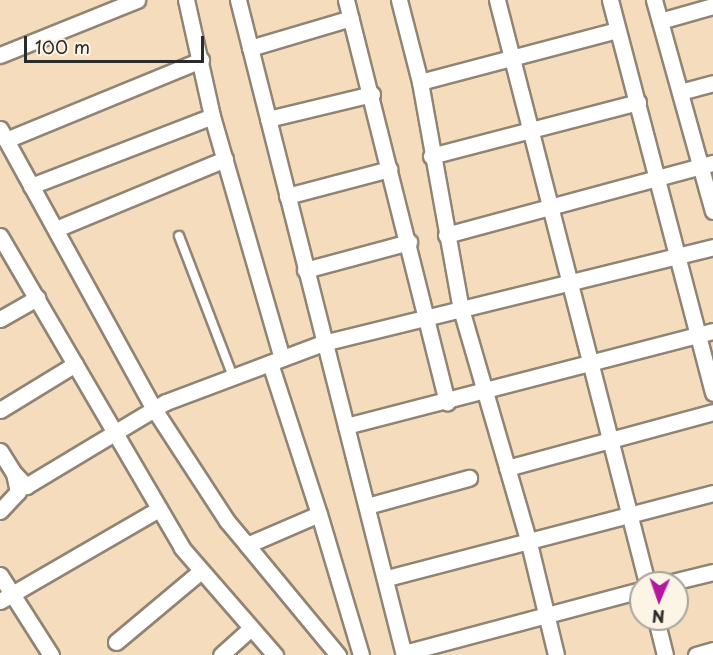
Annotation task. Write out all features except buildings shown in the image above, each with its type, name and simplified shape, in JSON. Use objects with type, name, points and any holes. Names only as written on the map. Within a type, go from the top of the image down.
[{"type":"street","points":[[0,55],[137,0]]},
{"type":"street","points":[[186,0],[212,116],[276,360],[361,655]]},
{"type":"street","points":[[238,0],[323,343],[387,578],[404,654],[629,593]]},
{"type":"street","points":[[346,0],[372,94],[447,403]]},
{"type":"street","points":[[497,0],[644,571]]},
{"type":"street","points":[[610,0],[713,393]]},
{"type":"street","points":[[654,0],[680,92],[707,164],[713,211]]},
{"type":"street","points":[[405,1],[431,156],[461,309],[528,539],[556,655]]},
{"type":"street","points":[[660,21],[713,6]]},
{"type":"street","points":[[250,48],[351,18]]},
{"type":"street","points":[[420,82],[511,55],[617,30]]},
{"type":"street","points":[[201,60],[3,134],[154,409],[227,521],[338,655]]},
{"type":"street","points":[[680,92],[713,83]]},
{"type":"street","points":[[268,119],[372,94]]},
{"type":"street","points":[[431,156],[530,128],[638,102]]},
{"type":"street","points":[[32,186],[212,116]]},
{"type":"street","points":[[56,229],[225,159]]},
{"type":"street","points":[[446,235],[707,164]]},
{"type":"street","points":[[287,196],[389,169]]},
{"type":"street","points":[[0,236],[182,548],[275,655]]},
{"type":"street","points":[[305,270],[409,242]]},
{"type":"street","points":[[0,451],[14,473],[26,486],[154,409],[323,343],[713,247]]},
{"type":"street","points":[[0,319],[37,298]]},
{"type":"street","points":[[346,426],[447,403],[697,334],[713,332]]},
{"type":"street","points":[[0,410],[75,364]]},
{"type":"street","points":[[507,468],[713,412]]},
{"type":"street","points":[[0,511],[18,492],[14,473]]},
{"type":"street","points":[[367,506],[469,478]]},
{"type":"street","points":[[387,578],[528,539],[713,493]]},
{"type":"street","points":[[5,597],[159,508]]},
{"type":"street","points":[[247,544],[319,514]]},
{"type":"street","points":[[116,642],[201,571]]},
{"type":"street","points":[[689,578],[713,572]]},
{"type":"street","points":[[0,575],[5,597],[51,655]]},
{"type":"street","points":[[221,655],[251,628]]},
{"type":"street","points":[[659,631],[665,655]]},
{"type":"street","points":[[696,655],[713,650]]},
{"type":"lane","points":[[179,236],[233,377]]}]
